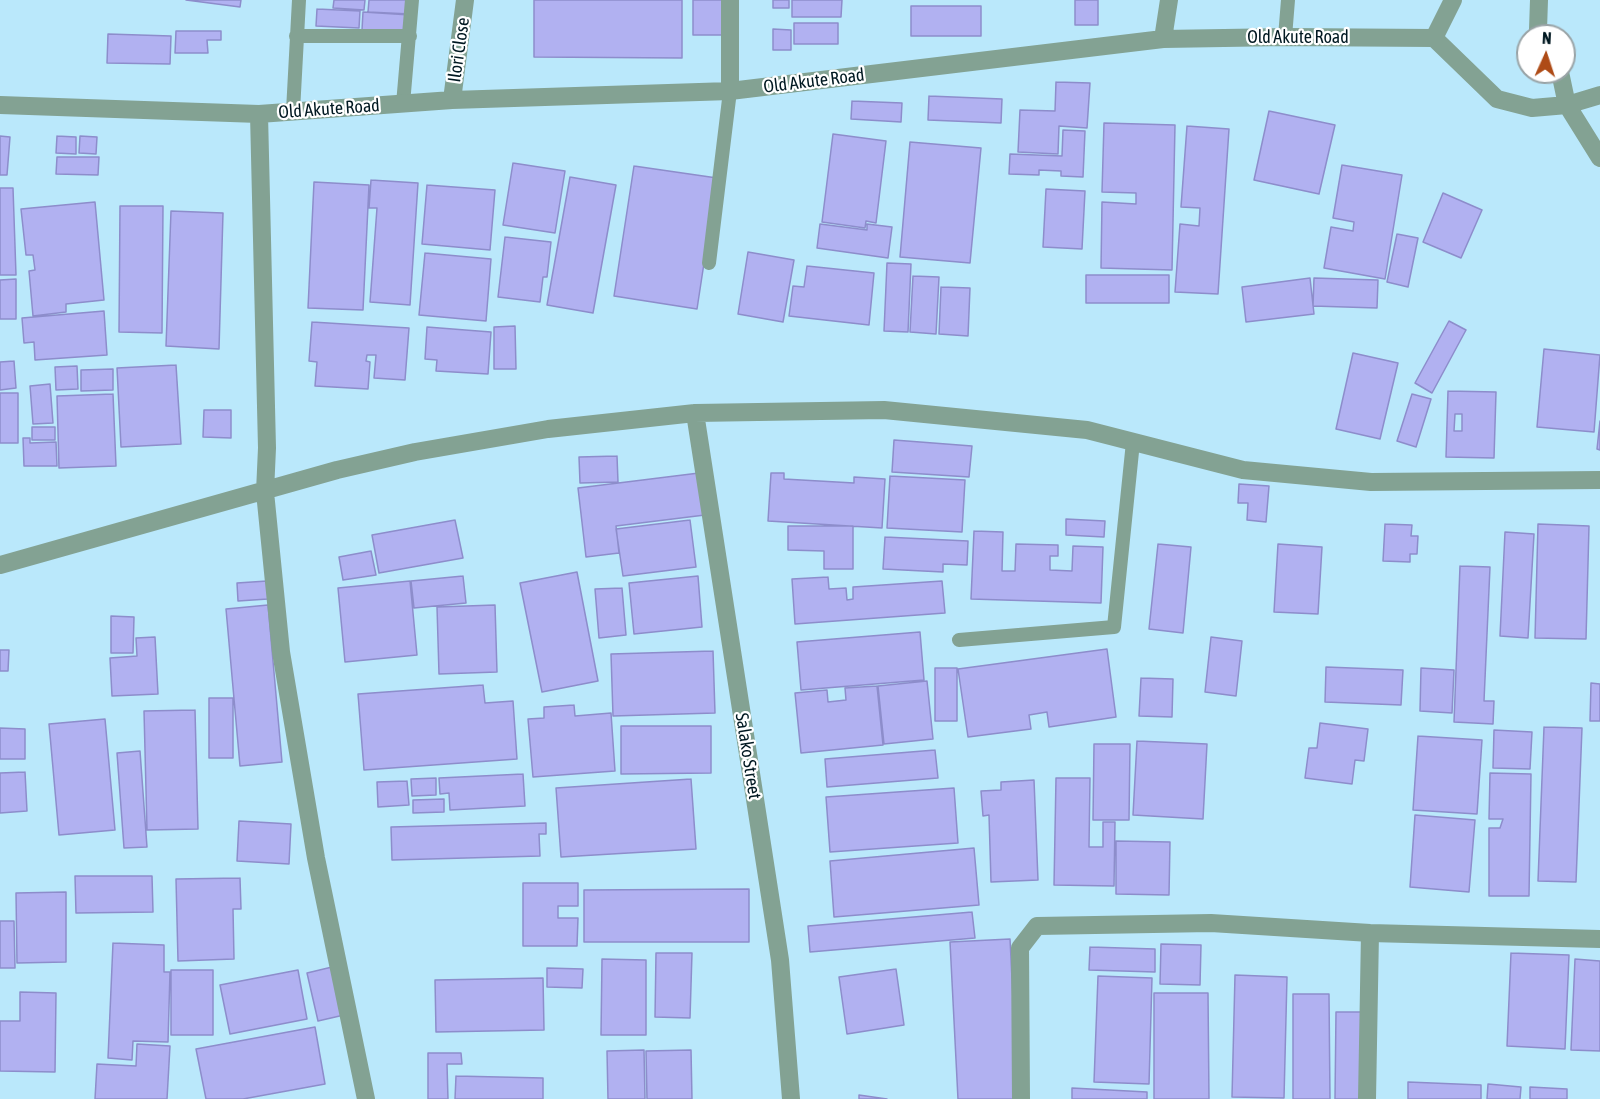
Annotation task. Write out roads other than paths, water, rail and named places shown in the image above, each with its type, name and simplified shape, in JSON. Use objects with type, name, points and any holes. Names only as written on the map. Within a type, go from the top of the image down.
[{"type":"street","name":"Ilori Close","points":[[452,100],[465,0]]},
{"type":"street","points":[[730,0],[730,91]]},
{"type":"street","points":[[1163,39],[1169,0]]},
{"type":"street","points":[[1452,0],[1434,38],[1497,99],[1532,108],[1567,105],[1600,95]]},
{"type":"street","points":[[1538,24],[1539,0]]},
{"type":"street","name":"Old Akute Road","points":[[0,105],[259,114],[452,100],[730,91],[1163,39],[1434,38]]},
{"type":"street","points":[[1563,84],[1567,105],[1600,158]]},
{"type":"street","points":[[259,114],[267,448],[265,492],[281,652],[316,858],[366,1099]]},
{"type":"street","points":[[0,565],[337,470],[415,452],[548,429],[694,413],[884,410],[1087,430],[1243,470],[1371,482],[1600,480]]},
{"type":"street","name":"Salako Street","points":[[694,413],[780,960],[791,1099]]},
{"type":"street","points":[[1021,1099],[1020,948],[1037,926],[1211,923],[1371,933],[1600,939]]},
{"type":"street","points":[[1367,1099],[1371,933]]},
{"type":"lane","points":[[294,111],[299,0]]},
{"type":"lane","points":[[403,104],[412,0]]},
{"type":"lane","points":[[1285,37],[1288,0]]},
{"type":"lane","points":[[296,36],[410,36]]},
{"type":"lane","points":[[709,263],[730,91]]},
{"type":"lane","points":[[960,640],[1114,627],[1133,442]]}]
